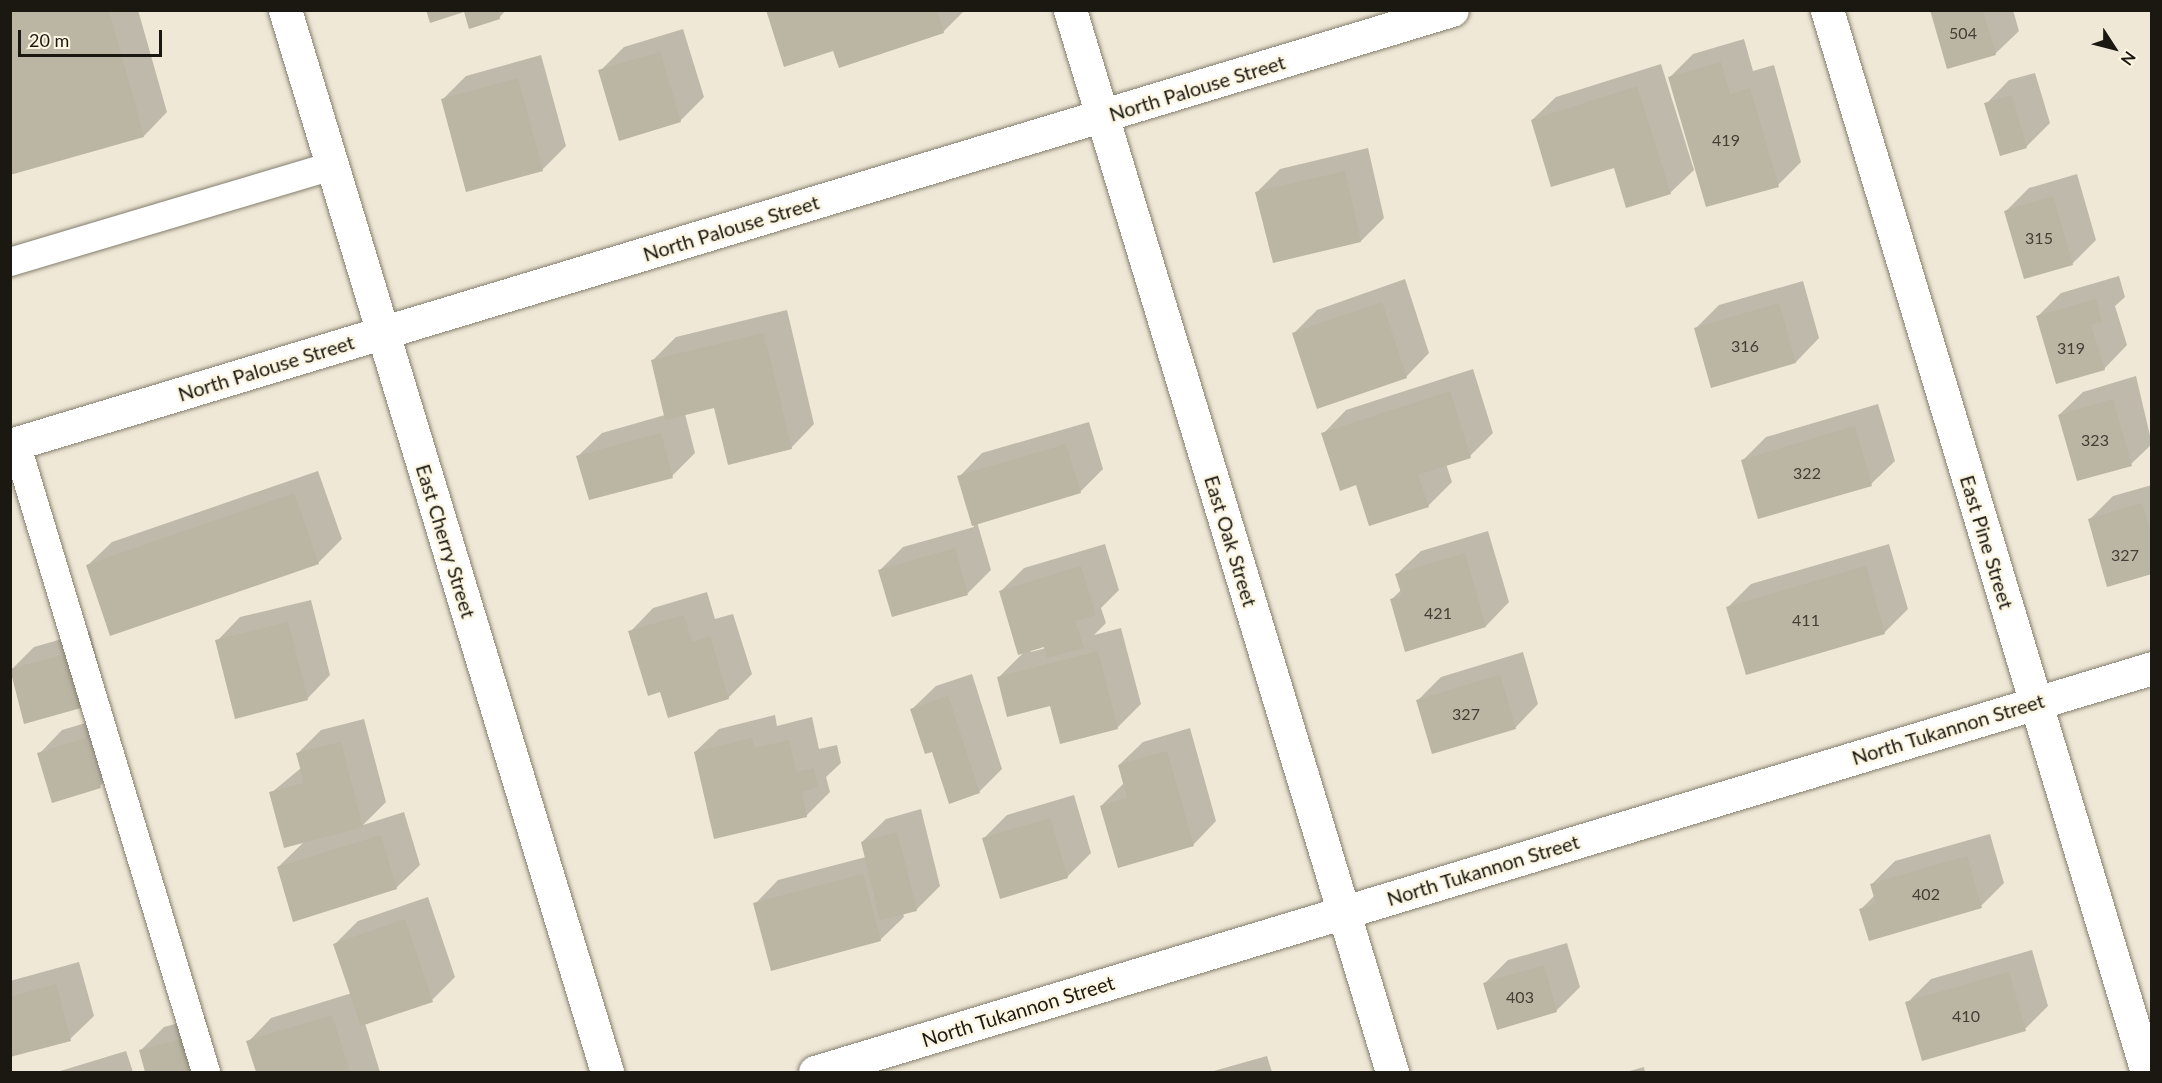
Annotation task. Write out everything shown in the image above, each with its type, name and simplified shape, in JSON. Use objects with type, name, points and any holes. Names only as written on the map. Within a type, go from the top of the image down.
[{"type":"street","name":"East Cherry Street","points":[[285,10],[607,1072]]},
{"type":"street","name":"East Oak Street","points":[[1070,10],[1392,1072]]},
{"type":"street","name":"North Palouse Street","points":[[13,444],[1452,10]]},
{"type":"street","name":"East Pine Street","points":[[1827,10],[2147,1072]]},
{"type":"street","name":"North Tukannon Street","points":[[814,1072],[2151,668]]},
{"type":"lane","points":[[10,262],[332,166]]},
{"type":"lane","points":[[13,444],[206,1072]]},
{"type":"building","points":[[10,10],[109,10],[144,137],[10,175]]},
{"type":"building","points":[[426,10],[498,10],[500,19],[469,29],[464,12],[430,23]]},
{"type":"building","points":[[766,10],[937,10],[944,33],[839,68],[833,51],[784,67]]},
{"type":"building","points":[[1930,10],[1983,10],[1996,55],[1947,69]]},
{"type":"building","points":[[660,52],[681,122],[619,141],[598,70]]},
{"type":"building","points":[[1721,62],[1730,94],[1750,88],[1779,187],[1706,207],[1668,77]]},
{"type":"building","points":[[518,78],[543,171],[466,192],[441,99]]},
{"type":"building","points":[[1637,86],[1671,194],[1626,208],[1614,168],[1551,187],[1531,120]]},
{"type":"building","points":[[2012,95],[2027,148],[2000,156],[1984,103]]},
{"type":"building","points":[[1345,171],[1361,242],[1273,263],[1255,192]]},
{"type":"building","points":[[2053,196],[2073,265],[2024,279],[2004,211]]},
{"type":"building","points":[[2096,299],[2102,322],[2091,325],[2105,370],[2056,384],[2036,316]]},
{"type":"building","points":[[1382,302],[1407,378],[1317,409],[1292,333]]},
{"type":"building","points":[[1779,303],[1796,363],[1711,388],[1694,328]]},
{"type":"building","points":[[764,333],[792,449],[728,465],[714,408],[665,420],[651,360]]},
{"type":"building","points":[[1450,391],[1471,458],[1418,475],[1429,507],[1369,526],[1356,485],[1340,491],[1321,433]]},
{"type":"building","points":[[2113,399],[2132,466],[2077,481],[2058,415]]},
{"type":"building","points":[[1855,426],[1872,486],[1758,519],[1741,460]]},
{"type":"building","points":[[661,433],[673,478],[589,500],[576,456]]},
{"type":"building","points":[[1066,444],[1081,493],[972,526],[957,476]]},
{"type":"building","points":[[294,493],[319,564],[110,636],[86,565]]},
{"type":"building","points":[[2142,503],[2152,537],[2152,574],[2107,587],[2088,519]]},
{"type":"building","points":[[955,548],[968,595],[892,617],[878,570]]},
{"type":"building","points":[[1465,553],[1486,627],[1405,652],[1390,599],[1402,596],[1395,574]]},
{"type":"building","points":[[1081,566],[1096,615],[1075,621],[1084,648],[1047,658],[1044,647],[1018,655],[999,591]]},
{"type":"building","points":[[1866,566],[1885,634],[1746,675],[1726,607]]},
{"type":"building","points":[[684,615],[692,642],[710,636],[729,699],[668,718],[660,692],[648,696],[628,631]]},
{"type":"building","points":[[288,622],[308,700],[235,719],[215,640]]},
{"type":"building","points":[[1098,651],[1118,729],[1060,744],[1050,706],[1007,717],[997,677]]},
{"type":"building","points":[[66,654],[81,708],[24,724],[10,669]]},
{"type":"building","points":[[1500,675],[1516,729],[1432,754],[1416,700]]},
{"type":"building","points":[[948,696],[980,793],[949,804],[932,752],[925,754],[910,709]]},
{"type":"building","points":[[86,738],[101,788],[52,803],[37,753]]},
{"type":"building","points":[[752,738],[754,748],[789,740],[796,772],[814,768],[818,787],[802,792],[807,817],[714,839],[694,752]]},
{"type":"building","points":[[341,742],[363,827],[284,848],[269,792],[304,783],[296,753]]},
{"type":"building","points":[[1167,751],[1194,846],[1118,868],[1100,806],[1127,798],[1118,765]]},
{"type":"building","points":[[1050,818],[1068,878],[1000,899],[982,838]]},
{"type":"building","points":[[897,832],[917,911],[880,920],[861,842]]},
{"type":"building","points":[[381,835],[397,889],[293,922],[277,867]]},
{"type":"building","points":[[1967,856],[1982,908],[1869,941],[1859,909],[1876,904],[1870,884]]},
{"type":"building","points":[[863,874],[881,941],[771,971],[753,903]]},
{"type":"building","points":[[405,919],[433,1002],[361,1026],[333,944]]},
{"type":"building","points":[[1544,965],[1557,1012],[1497,1030],[1483,983]]},
{"type":"building","points":[[2009,972],[2026,1031],[1922,1061],[1905,1002]]},
{"type":"building","points":[[56,984],[71,1041],[10,1057],[10,997]]},
{"type":"building","points":[[332,1015],[350,1072],[256,1072],[246,1041]]},
{"type":"building","points":[[182,1039],[190,1072],[145,1072],[139,1050]]}]
